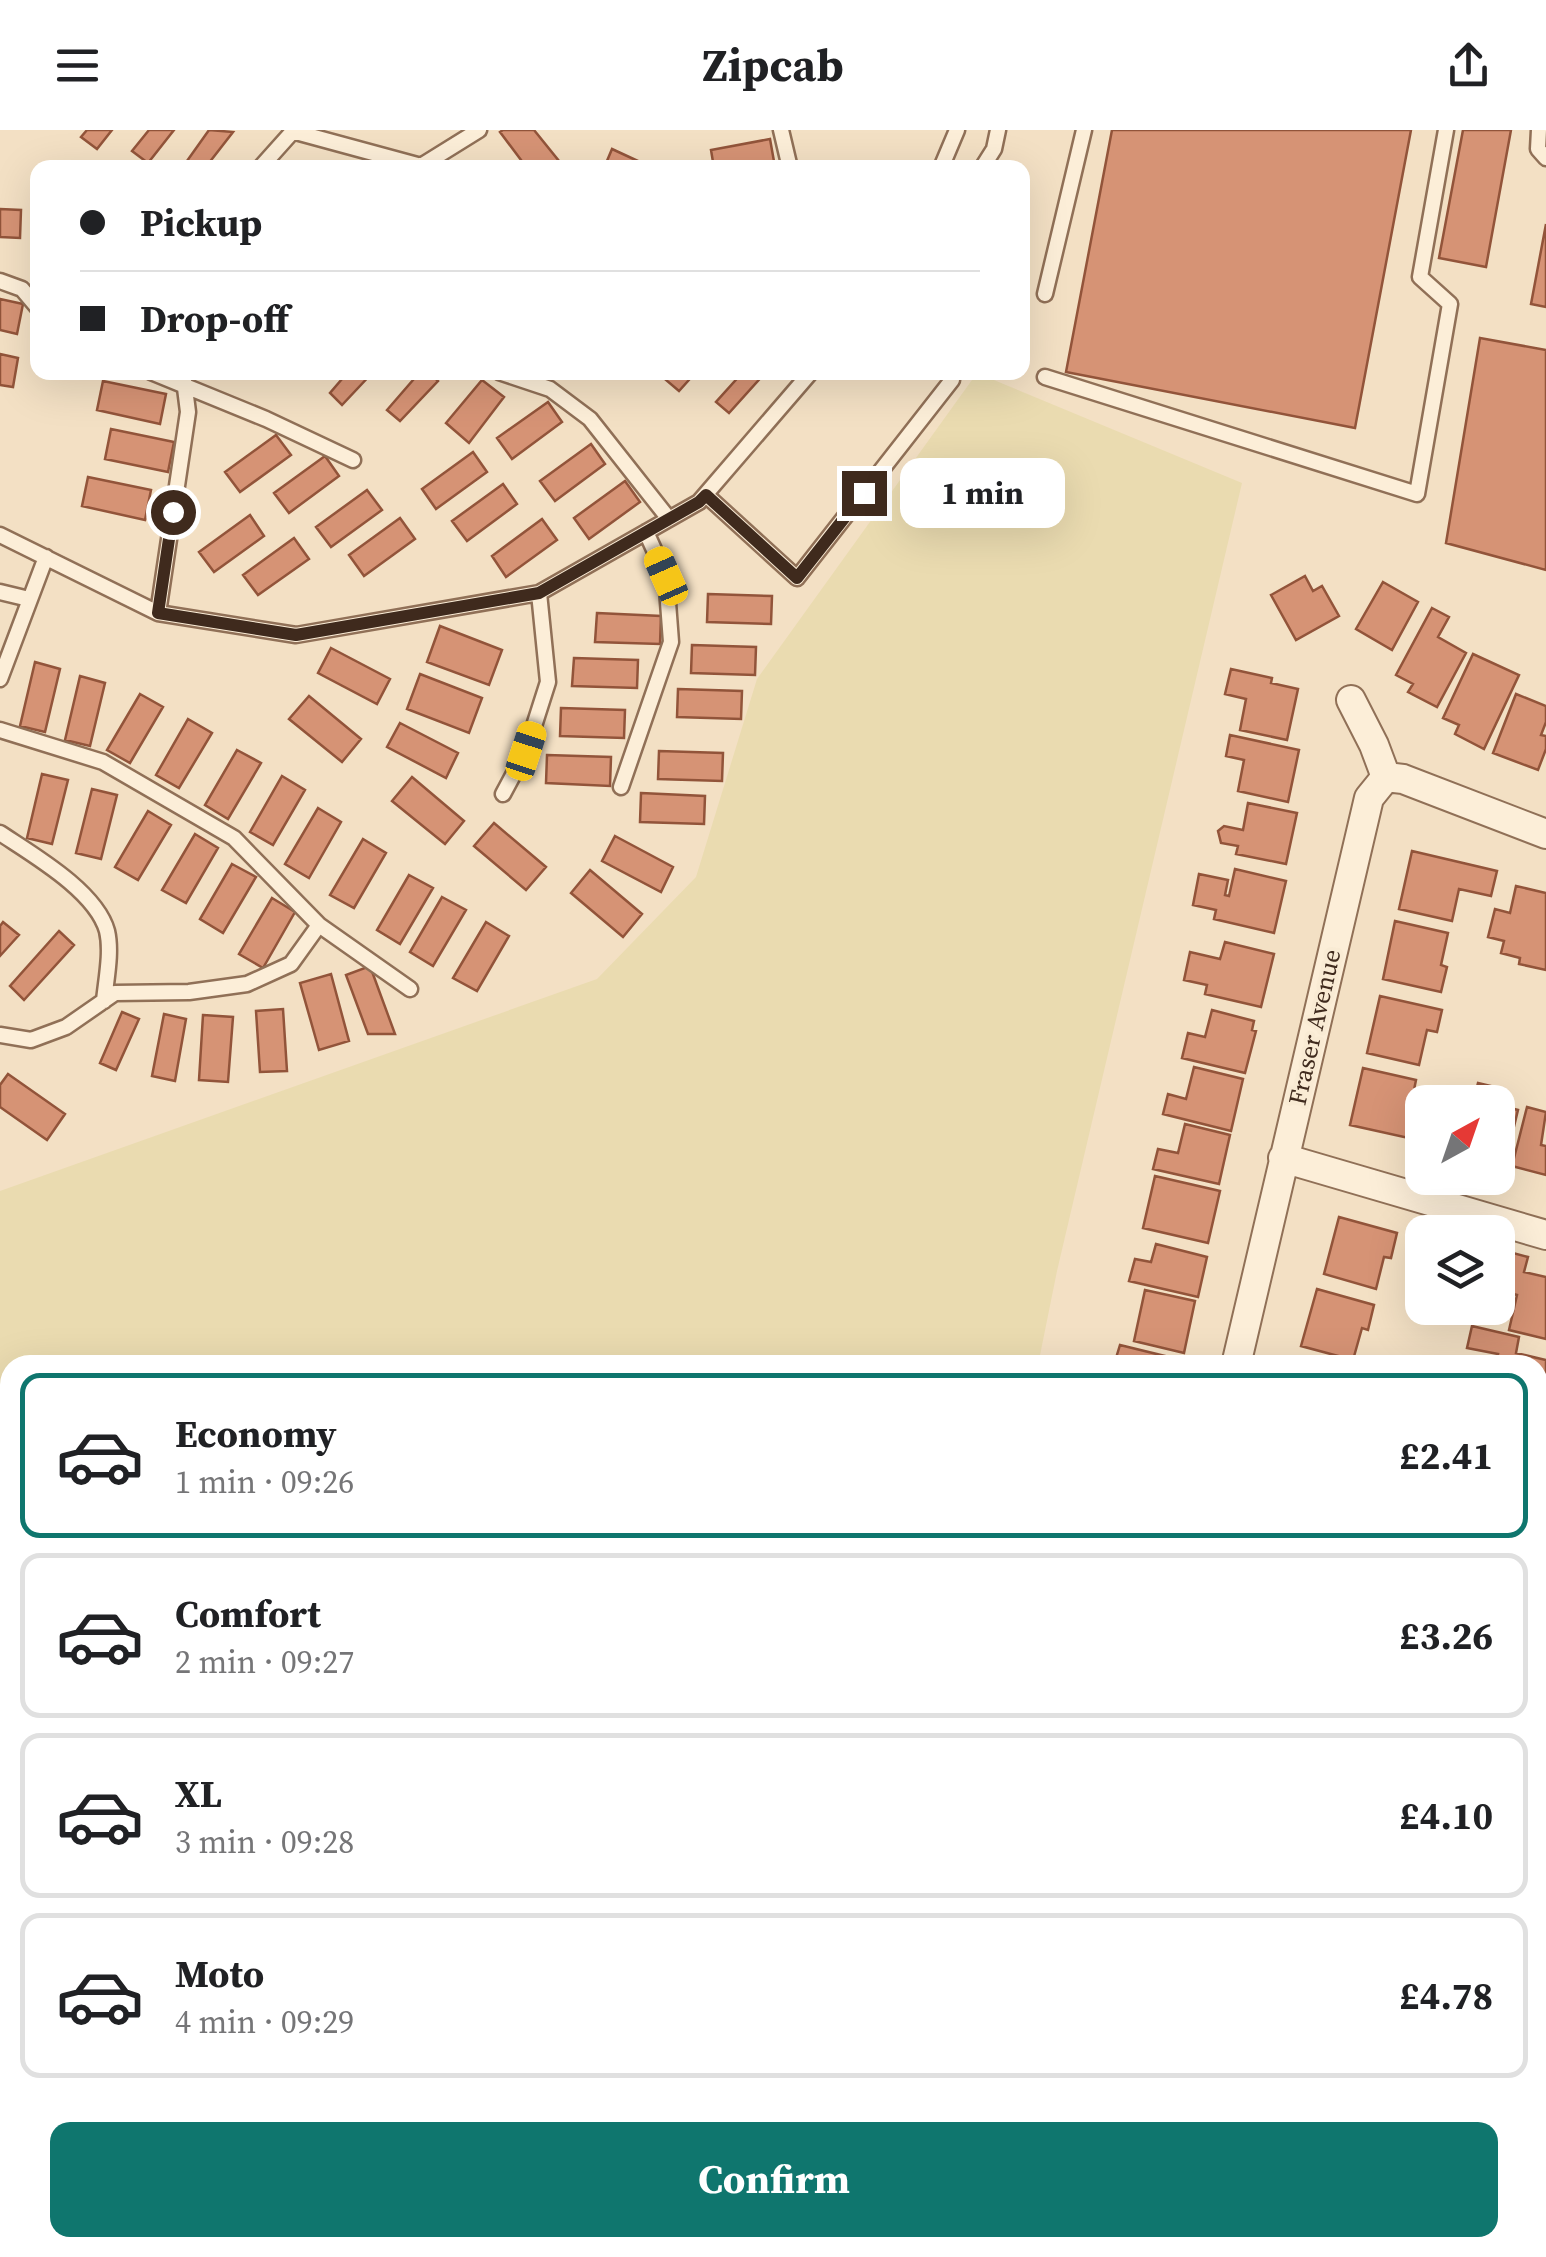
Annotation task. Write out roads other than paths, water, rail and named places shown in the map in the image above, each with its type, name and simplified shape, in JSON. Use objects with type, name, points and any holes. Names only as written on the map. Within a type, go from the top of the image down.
[{"type":"street","points":[[1351,700],[1386,777],[1403,778],[1546,834]]},
{"type":"street","name":"Fraser Avenue","points":[[1238,1355],[1368,798],[1386,777]]},
{"type":"street","points":[[1283,1158],[1546,1235]]},
{"type":"lane","points":[[434,160],[479,130]]},
{"type":"lane","points":[[780,130],[788,160]]},
{"type":"lane","points":[[944,160],[957,130]]},
{"type":"lane","points":[[987,160],[998,130]]},
{"type":"lane","points":[[1045,294],[1084,130]]},
{"type":"lane","points":[[1045,377],[1417,494],[1450,304],[1420,277],[1446,130]]},
{"type":"lane","points":[[1539,130],[1538,149],[1546,158]]},
{"type":"lane","points":[[267,160],[293,131],[399,160]]},
{"type":"lane","points":[[0,281],[22,289],[30,298]]},
{"type":"lane","points":[[184,380],[353,460]]},
{"type":"lane","points":[[158,613],[188,412],[184,380]]},
{"type":"lane","points":[[523,380],[550,389],[590,419],[669,519]]},
{"type":"lane","points":[[0,535],[158,613],[296,635],[539,593],[706,495],[804,380]]},
{"type":"lane","points":[[706,495],[797,578],[952,380]]},
{"type":"lane","points":[[622,786],[671,642],[666,576],[646,532]]},
{"type":"lane","points":[[0,678],[46,557]]},
{"type":"lane","points":[[0,592],[29,599]]},
{"type":"lane","points":[[503,794],[526,751],[548,682],[539,593]]},
{"type":"lane","points":[[0,730],[103,762],[234,838],[319,924],[410,989]]},
{"type":"lane","points":[[0,833],[47,864],[93,904],[107,931],[104,1001]]},
{"type":"lane","points":[[0,1035],[31,1040],[66,1028],[115,993],[189,992],[247,984],[291,964],[319,924]]}]
